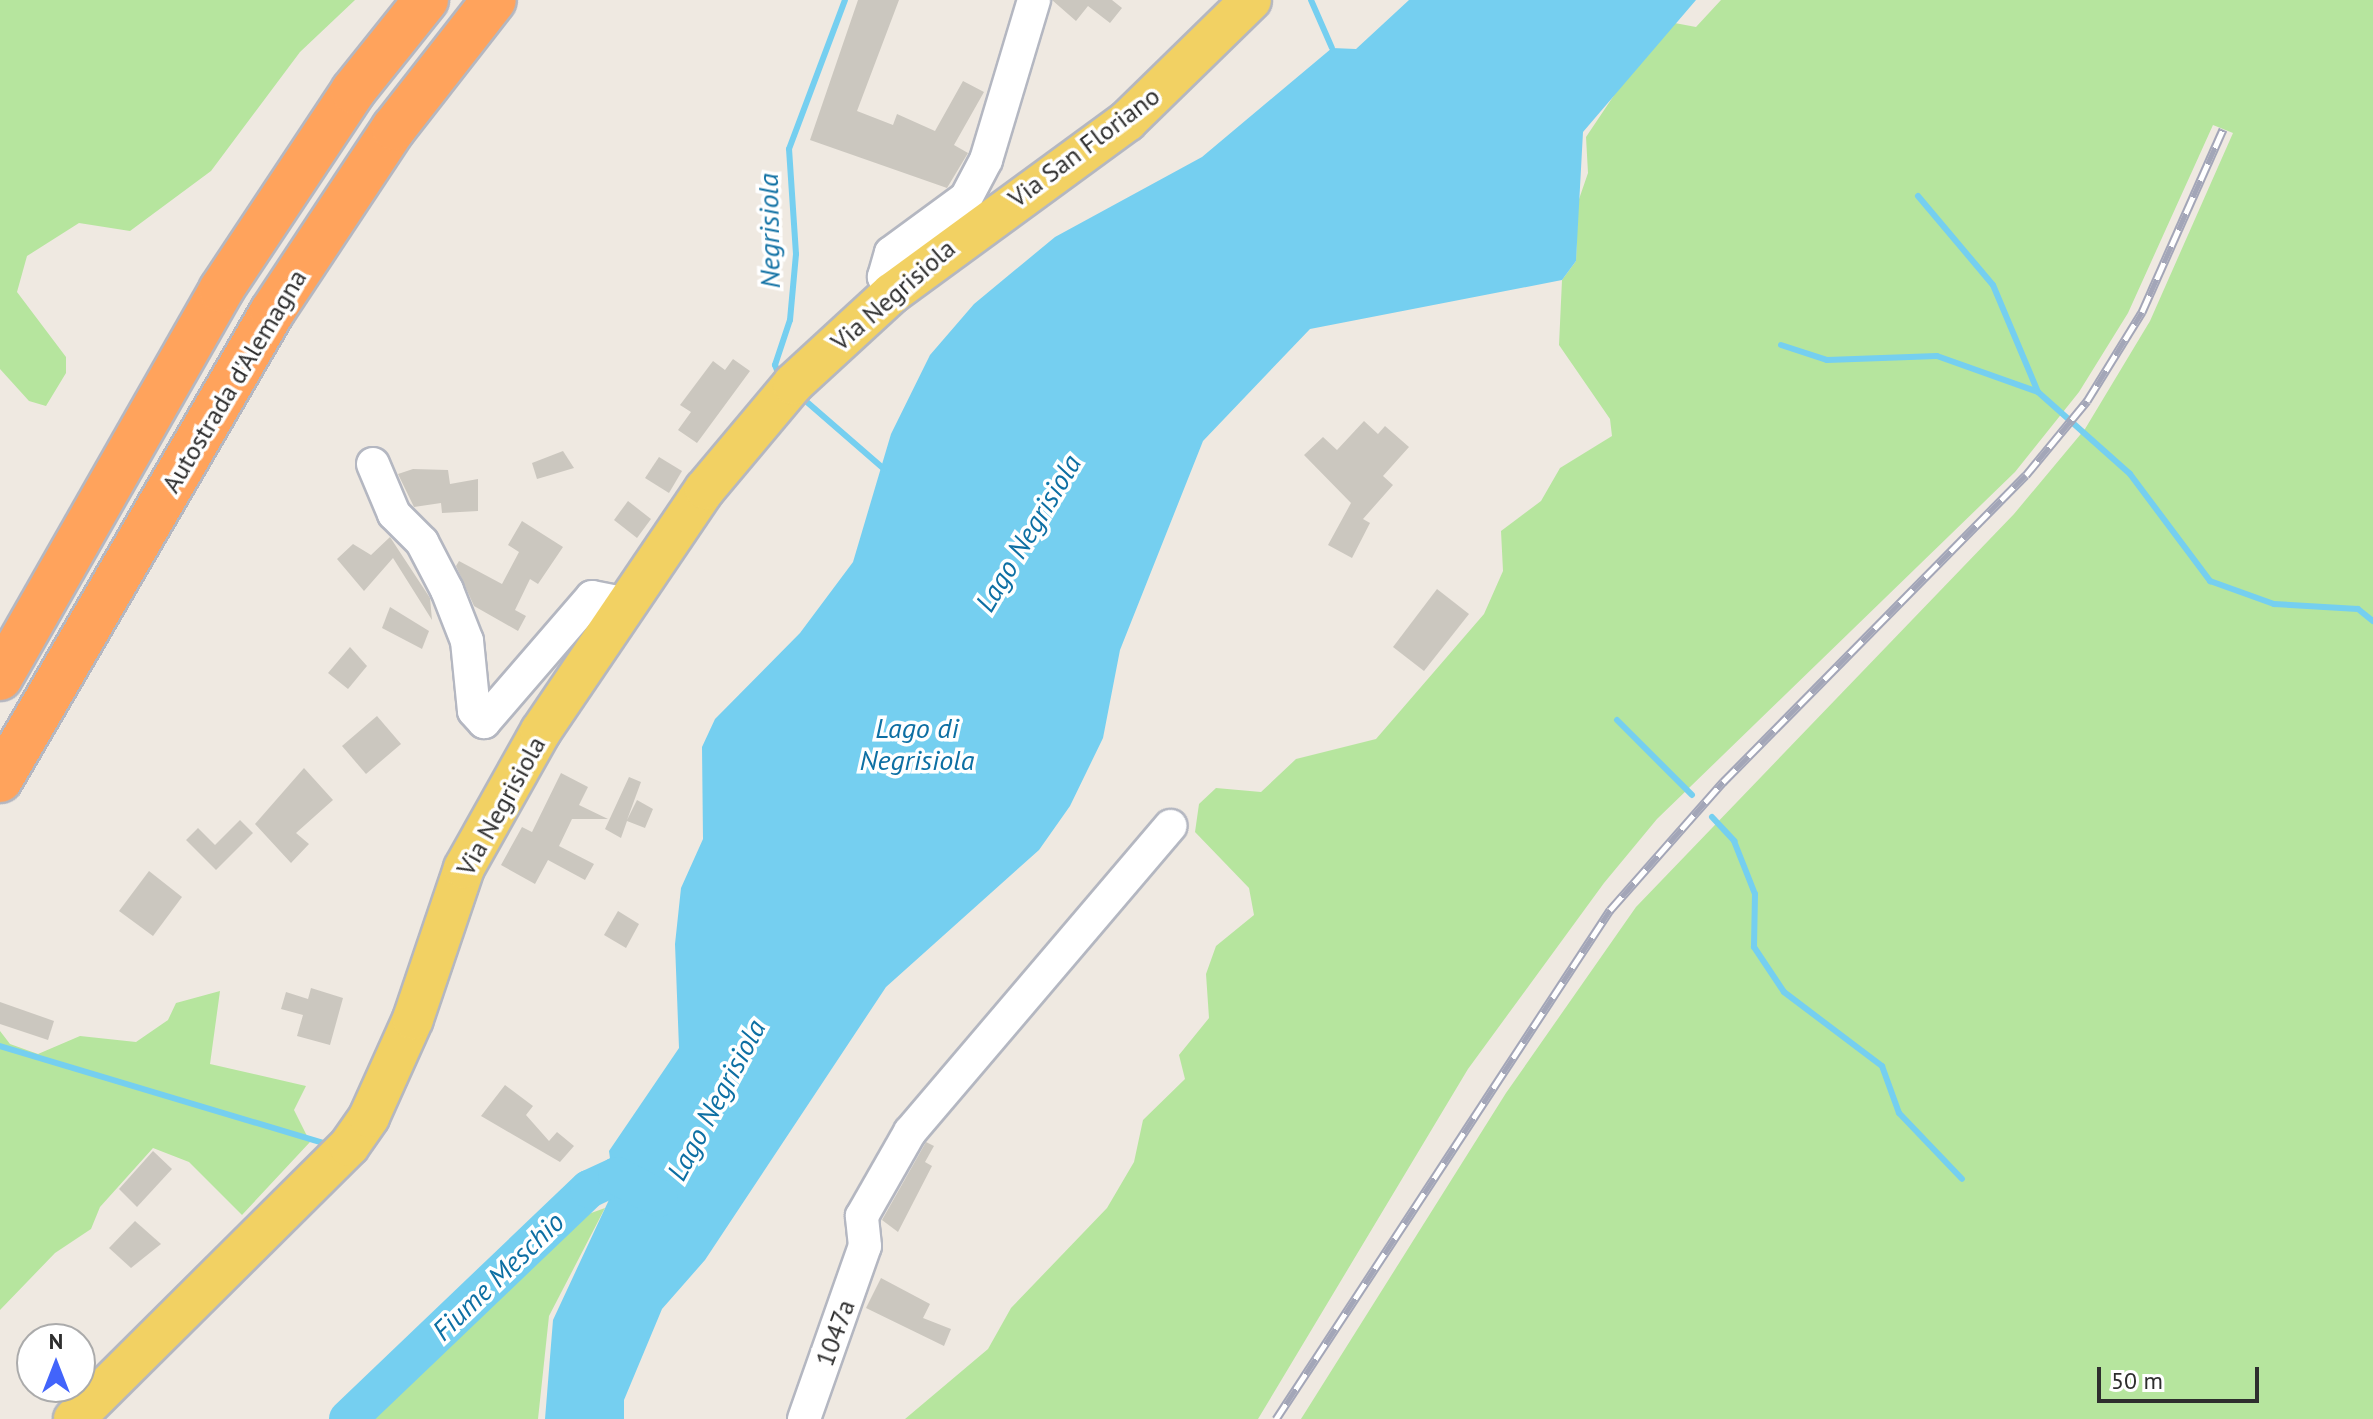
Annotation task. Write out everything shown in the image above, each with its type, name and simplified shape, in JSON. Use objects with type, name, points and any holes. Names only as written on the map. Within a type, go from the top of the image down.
[{"type":"highway","name":"Autostrada d'Alemagna","points":[[0,678],[221,290],[353,91],[426,0]]},
{"type":"highway","name":"Autostrada d'Alemagna","points":[[0,780],[272,312],[394,128],[494,0]]},
{"type":"main road","name":"Via San Floriano","points":[[980,221],[1127,121],[1251,0]]},
{"type":"main road","name":"Via Negrisiola","points":[[74,1419],[349,1146],[369,1117],[413,1019],[464,868],[541,731],[705,489],[790,387],[892,293],[980,221]]},
{"type":"street","points":[[892,293],[884,277],[891,253],[966,198],[986,160],[1034,0]]},
{"type":"street","points":[[373,464],[394,514],[422,542],[447,590],[467,641],[474,711],[484,722],[592,597],[627,604]]},
{"type":"street","name":"1047a","points":[[804,1419],[865,1246],[862,1216],[910,1132],[1170,826]]},
{"type":"green space","points":[[0,0],[355,0],[300,52],[211,171],[130,231],[79,223],[27,256],[17,292],[66,357],[66,373],[46,406],[29,401],[0,369]]},
{"type":"green space","points":[[1721,0],[2373,0],[2373,1419],[1301,1419],[1506,1093],[1636,907],[2014,514],[2085,429],[2150,321],[2233,133],[2213,125],[2128,313],[2079,392],[2015,472],[1657,819],[1604,883],[1468,1069],[1258,1419],[905,1419],[988,1349],[1011,1308],[1107,1208],[1134,1162],[1143,1120],[1185,1079],[1179,1055],[1209,1018],[1206,974],[1216,946],[1254,915],[1249,888],[1195,832],[1199,804],[1216,788],[1261,792],[1296,759],[1376,739],[1484,614],[1503,571],[1501,531],[1541,501],[1560,468],[1612,436],[1610,419],[1559,345],[1562,280],[1576,261],[1578,202],[1588,173],[1586,137],[1664,21],[1696,27]]},
{"type":"green space","points":[[220,991],[210,1064],[306,1086],[294,1110],[310,1142],[242,1215],[189,1162],[153,1148],[100,1207],[91,1229],[55,1253],[0,1310],[0,1031],[10,1044],[38,1054],[80,1036],[136,1042],[168,1020],[176,1003]]},
{"type":"green space","points":[[605,1208],[549,1316],[538,1419],[364,1419],[569,1221]]},
{"type":"water","name":"Lago di Negrisiola","points":[[1409,0],[1696,0],[1583,132],[1576,261],[1562,280],[1310,329],[1203,441],[1120,650],[1103,738],[1070,806],[1039,850],[886,987],[705,1260],[662,1309],[624,1400],[624,1419],[545,1419],[553,1320],[614,1189],[609,1151],[679,1048],[675,944],[681,888],[703,839],[702,747],[715,719],[800,633],[853,562],[891,434],[930,355],[974,304],[1055,237],[1202,157],[1332,48],[1356,49]]},
{"type":"building","points":[[858,0],[899,0],[857,111],[893,125],[897,114],[935,131],[963,81],[984,92],[954,145],[968,153],[947,188],[810,140]]},
{"type":"building","points":[[1052,0],[1112,0],[1122,8],[1110,23],[1088,6],[1076,21]]},
{"type":"building","points":[[733,359],[750,371],[697,443],[678,430],[691,412],[680,405],[713,361],[725,370]]},
{"type":"building","points":[[1364,421],[1378,434],[1385,426],[1409,447],[1383,476],[1393,485],[1363,519],[1370,523],[1352,558],[1328,545],[1351,503],[1304,455],[1323,437],[1337,450]]},
{"type":"building","points":[[563,451],[574,468],[537,479],[532,463]]},
{"type":"building","points":[[659,457],[682,471],[669,493],[645,478]]},
{"type":"building","points":[[413,469],[448,470],[450,484],[478,479],[478,511],[442,513],[441,503],[414,507],[398,474]]},
{"type":"building","points":[[628,501],[651,519],[637,538],[614,520]]},
{"type":"building","points":[[522,521],[563,547],[538,584],[530,579],[515,610],[526,616],[518,631],[474,606],[456,566],[459,561],[502,584],[519,552],[508,545]]},
{"type":"building","points":[[390,537],[430,598],[432,620],[393,558],[364,591],[337,559],[353,544],[371,555]]},
{"type":"building","points":[[1437,589],[1469,614],[1424,671],[1393,647]]},
{"type":"building","points":[[390,607],[429,631],[422,649],[382,628]]},
{"type":"building","points":[[350,647],[367,666],[348,689],[328,673]]},
{"type":"building","points":[[377,716],[401,744],[366,774],[342,746]]},
{"type":"building","points":[[304,768],[333,800],[296,833],[309,844],[291,863],[255,824]]},
{"type":"building","points":[[561,773],[588,787],[579,805],[608,819],[572,819],[559,846],[594,864],[585,880],[548,860],[535,884],[501,865],[522,827],[532,832]]},
{"type":"building","points":[[629,777],[641,782],[627,820],[637,800],[653,809],[645,828],[627,821],[621,838],[605,829]]},
{"type":"building","points":[[240,820],[253,833],[216,870],[186,840],[198,828],[215,845]]},
{"type":"building","points":[[149,871],[182,897],[153,936],[119,911]]},
{"type":"building","points":[[618,911],[639,924],[626,948],[604,935]]},
{"type":"building","points":[[311,988],[343,998],[330,1045],[297,1036],[303,1015],[281,1009],[286,992],[308,999]]},
{"type":"building","points":[[0,1002],[54,1021],[48,1040],[0,1024]]},
{"type":"building","points":[[505,1085],[533,1106],[526,1115],[549,1141],[557,1132],[574,1146],[560,1162],[481,1116]]},
{"type":"building","points":[[926,1142],[934,1146],[925,1162],[932,1166],[898,1232],[882,1220]]},
{"type":"building","points":[[153,1151],[172,1169],[137,1207],[119,1189]]},
{"type":"building","points":[[135,1221],[161,1244],[131,1268],[109,1248]]},
{"type":"building","points":[[881,1278],[930,1304],[923,1318],[951,1329],[944,1346],[866,1308]]},
{"type":"waterway","name":"Negrisiola","points":[[780,378],[775,365],[790,320],[796,254],[789,149],[845,0]]},
{"type":"waterway","points":[[1311,0],[1332,48]]},
{"type":"waterway","points":[[1918,196],[1993,285],[2038,392],[2130,474],[2210,581],[2274,604],[2358,609],[2373,621]]},
{"type":"waterway","points":[[1781,345],[1827,360],[1937,356],[2038,392]]},
{"type":"waterway","name":"Negrisiola","points":[[800,396],[884,469]]},
{"type":"waterway","points":[[1617,720],[1692,795]]},
{"type":"waterway","points":[[1712,817],[1734,841],[1755,894],[1754,947],[1784,992],[1882,1066],[1899,1113],[1962,1179]]},
{"type":"waterway","points":[[0,1046],[330,1145]]},
{"type":"waterway","name":"Fiume Meschio","points":[[348,1419],[589,1189],[617,1176],[659,1198]]},
{"type":"railway","points":[[1276,1419],[1610,910],[1723,782],[2026,475],[2087,401],[2142,312],[2223,129]]},
{"type":"water label","name":"Lago Negrisiola","points":[[1028,533]]},
{"type":"water label","name":"Lago Negrisiola","points":[[716,1100]]}]
